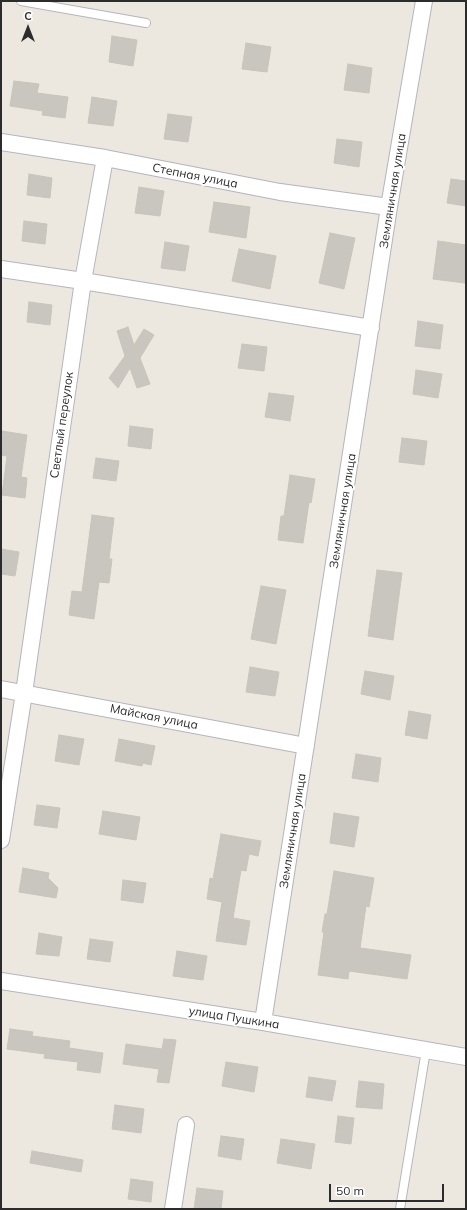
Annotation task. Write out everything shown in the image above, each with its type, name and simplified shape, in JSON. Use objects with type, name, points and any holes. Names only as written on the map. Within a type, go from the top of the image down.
[{"type":"street","name":"Земляничная улица","points":[[263,1022],[390,207],[424,1]]},
{"type":"street","name":"Степная улица","points":[[1,142],[105,158],[280,192],[390,207]]},
{"type":"street","name":"Светлый переулок","points":[[1,840],[24,693],[83,281],[105,158]]},
{"type":"street","points":[[1,269],[371,328]]},
{"type":"street","name":"Майская улица","points":[[1,690],[24,693],[306,746]]},
{"type":"street","name":"улица Пушкина","points":[[1,981],[263,1022],[466,1057]]},
{"type":"street","points":[[173,1209],[186,1125]]},
{"type":"lane","points":[[21,1],[146,23]]},
{"type":"lane","points":[[400,1209],[426,1050]]},
{"type":"building","points":[[112,36],[137,40],[133,66],[109,62]]},
{"type":"building","points":[[246,43],[271,47],[267,72],[242,69]]},
{"type":"building","points":[[348,64],[372,68],[369,93],[344,90]]},
{"type":"building","points":[[14,81],[39,84],[37,93],[68,97],[65,118],[42,115],[43,111],[10,106]]},
{"type":"building","points":[[92,97],[117,101],[113,126],[88,123]]},
{"type":"building","points":[[168,114],[192,117],[188,142],[164,139]]},
{"type":"building","points":[[337,139],[362,142],[359,167],[334,163]]},
{"type":"building","points":[[29,174],[52,178],[50,198],[27,195]]},
{"type":"building","points":[[451,179],[466,181],[466,206],[447,203]]},
{"type":"building","points":[[139,187],[164,191],[160,216],[135,213]]},
{"type":"building","points":[[214,202],[250,207],[246,238],[209,232]]},
{"type":"building","points":[[24,221],[47,224],[45,244],[22,241]]},
{"type":"building","points":[[330,233],[355,238],[344,289],[319,283]]},
{"type":"building","points":[[438,241],[466,245],[465,283],[433,279]]},
{"type":"building","points":[[165,242],[189,246],[185,271],[161,268]]},
{"type":"building","points":[[239,249],[276,256],[270,289],[232,281]]},
{"type":"building","points":[[29,302],[52,305],[50,325],[27,322]]},
{"type":"building","points":[[418,321],[443,325],[440,349],[415,346]]},
{"type":"building","points":[[128,327],[134,345],[144,329],[154,335],[140,358],[150,384],[137,388],[130,368],[118,388],[109,378],[125,356],[117,331]]},
{"type":"building","points":[[242,344],[267,347],[264,371],[238,368]]},
{"type":"building","points":[[416,370],[442,374],[438,398],[413,394]]},
{"type":"building","points":[[269,393],[294,396],[290,421],[265,417]]},
{"type":"building","points":[[130,426],[153,429],[151,449],[128,446]]},
{"type":"building","points":[[2,431],[27,435],[21,477],[27,478],[25,498],[2,495],[7,456],[1,455]]},
{"type":"building","points":[[402,438],[427,441],[424,465],[399,462]]},
{"type":"building","points":[[96,458],[119,461],[116,481],[93,478]]},
{"type":"building","points":[[290,475],[315,479],[311,503],[309,502],[303,543],[278,540],[281,516],[284,516]]},
{"type":"building","points":[[92,515],[114,518],[109,559],[112,559],[109,583],[99,582],[94,619],[69,615],[72,591],[82,592]]},
{"type":"building","points":[[1,549],[19,552],[15,576],[1,574]]},
{"type":"building","points":[[377,570],[402,573],[393,640],[368,636]]},
{"type":"building","points":[[261,586],[286,590],[276,644],[251,639]]},
{"type":"building","points":[[250,667],[279,672],[275,696],[246,692]]},
{"type":"building","points":[[365,671],[394,676],[390,700],[361,694]]},
{"type":"building","points":[[409,711],[431,715],[427,739],[405,735]]},
{"type":"building","points":[[59,735],[84,739],[79,765],[55,761]]},
{"type":"building","points":[[119,739],[155,746],[151,765],[143,763],[142,766],[115,761]]},
{"type":"building","points":[[356,754],[381,758],[378,782],[352,778]]},
{"type":"building","points":[[37,805],[60,808],[57,828],[34,825]]},
{"type":"building","points":[[103,811],[140,817],[136,840],[99,834]]},
{"type":"building","points":[[334,813],[359,817],[354,847],[330,843]]},
{"type":"building","points":[[221,834],[261,841],[258,856],[249,854],[246,871],[241,870],[233,918],[250,921],[246,945],[216,941],[222,902],[207,899],[210,878],[213,879]]},
{"type":"building","points":[[23,868],[49,873],[48,878],[58,888],[56,898],[19,892]]},
{"type":"building","points":[[334,871],[374,878],[369,907],[366,906],[360,948],[411,955],[407,979],[349,971],[348,979],[318,975],[324,932],[322,932],[325,914],[327,914]]},
{"type":"building","points":[[123,880],[146,883],[143,903],[121,900]]},
{"type":"building","points":[[39,933],[62,937],[59,956],[36,954]]},
{"type":"building","points":[[90,939],[113,942],[110,962],[87,959]]},
{"type":"building","points":[[177,951],[207,956],[203,980],[173,976]]},
{"type":"building","points":[[10,1029],[33,1032],[32,1036],[70,1041],[69,1048],[103,1053],[100,1073],[77,1070],[78,1062],[44,1058],[45,1054],[7,1049]]},
{"type":"building","points":[[164,1039],[176,1040],[169,1083],[157,1082],[159,1069],[123,1064],[126,1044],[162,1049]]},
{"type":"building","points":[[226,1062],[258,1067],[254,1092],[222,1086]]},
{"type":"building","points":[[309,1077],[336,1081],[332,1101],[306,1097]]},
{"type":"building","points":[[359,1081],[384,1084],[382,1109],[356,1107]]},
{"type":"building","points":[[115,1105],[144,1109],[141,1133],[112,1129]]},
{"type":"building","points":[[338,1116],[354,1118],[351,1144],[335,1142]]},
{"type":"building","points":[[221,1136],[244,1139],[241,1160],[218,1156]]},
{"type":"building","points":[[281,1139],[315,1144],[311,1169],[277,1163]]},
{"type":"building","points":[[32,1151],[83,1160],[81,1172],[30,1163]]},
{"type":"building","points":[[131,1179],[153,1182],[151,1202],[128,1199]]},
{"type":"building","points":[[197,1188],[223,1191],[221,1209],[194,1209]]}]
